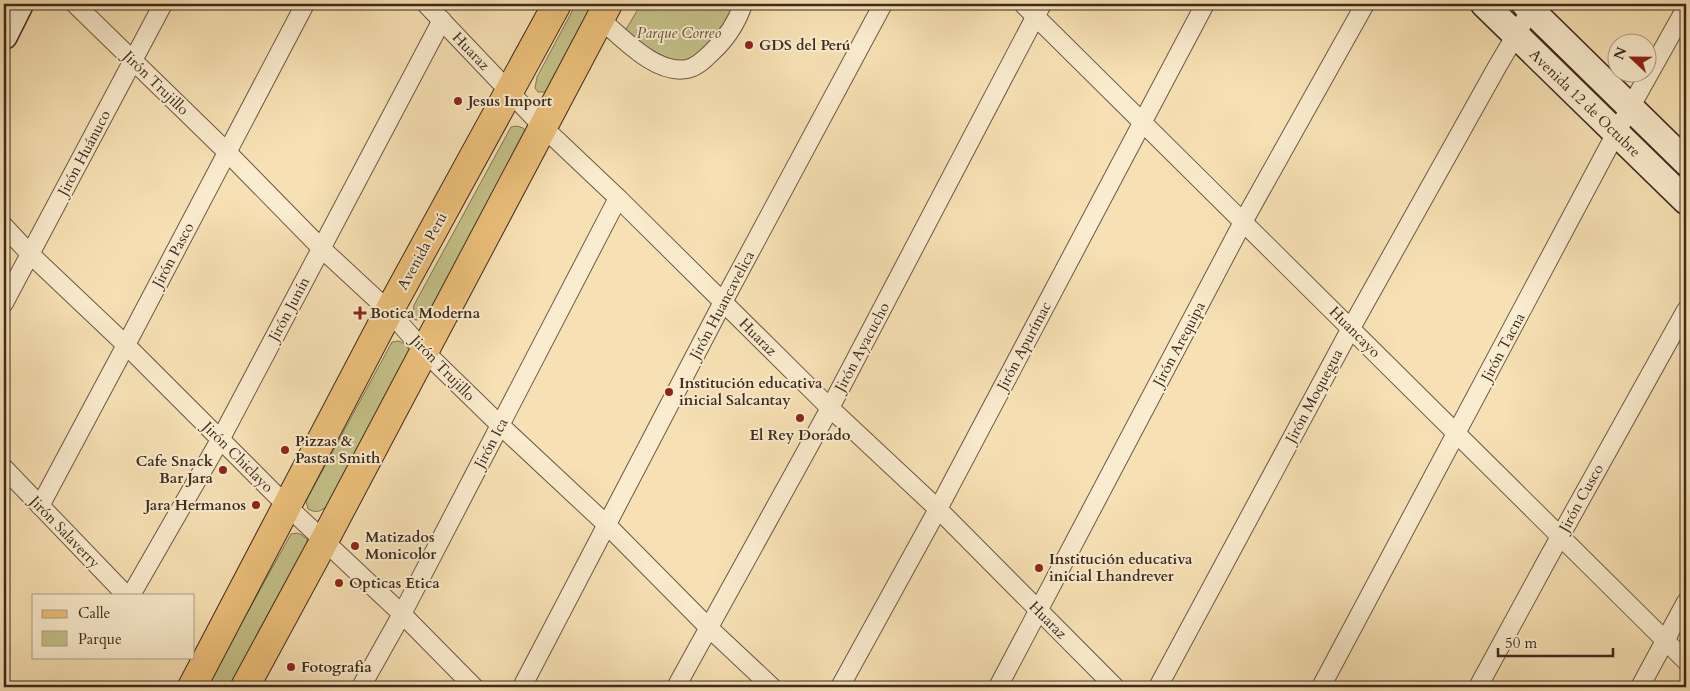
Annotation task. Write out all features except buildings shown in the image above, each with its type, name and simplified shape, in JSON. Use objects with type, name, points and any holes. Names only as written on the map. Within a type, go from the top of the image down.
[{"type":"main road","points":[[4,36],[20,4]]},
{"type":"main road","name":"Avenida Perú","points":[[195,671],[287,506],[389,311],[557,4]]},
{"type":"main road","name":"Avenida 12 de Octubre","points":[[1484,4],[1686,201]]},
{"type":"main road","name":"Avenida 12 de Octubre","points":[[1530,6],[1686,162]]},
{"type":"main road","points":[[245,687],[425,352],[604,11]]},
{"type":"street","name":"Jirón Trujillo","points":[[75,4],[227,152],[320,248],[389,311],[425,352],[607,525],[708,627],[772,687]]},
{"type":"street","name":"Jirón Huánuco","points":[[4,303],[164,4]]},
{"type":"street","name":"Jirón Pasco","points":[[40,506],[306,4]]},
{"type":"street","name":"Huaraz","points":[[426,4],[544,127],[830,408],[938,509],[1114,687]]},
{"type":"street","points":[[604,11],[645,57],[658,65],[673,69],[688,69],[702,62],[716,48],[730,31],[743,4]]},
{"type":"street","name":"Jirón Huancavelica","points":[[522,687],[883,4]]},
{"type":"street","name":"Jirón Apurímac","points":[[840,687],[938,509],[1206,4]]},
{"type":"street","name":"Jirón Arequipa","points":[[998,687],[1243,222],[1365,4]]},
{"type":"street","name":"Jirón Moquegua","points":[[1158,687],[1351,328],[1497,67],[1517,36],[1530,6]]},
{"type":"street","name":"Huancayo","points":[[1034,8],[1142,122],[1686,660]]},
{"type":"street","name":"Jirón Ayacucho","points":[[676,687],[830,408],[1034,8]]},
{"type":"street","name":"Jirón Tacna","points":[[1321,687],[1616,133],[1686,8]]},
{"type":"street","name":"Jirón Junín","points":[[132,594],[220,440],[442,20]]},
{"type":"street","name":"Jirón Ica","points":[[361,687],[402,614],[618,198]]},
{"type":"street","name":"Jirón Chiclayo","points":[[4,226],[30,254],[126,345],[287,506],[402,614],[474,687]]},
{"type":"street","name":"Jirón Cusco","points":[[1478,687],[1686,310]]},
{"type":"street","name":"Jirón Salaverry","points":[[4,468],[125,594]]},
{"type":"street","points":[[1640,687],[1686,602]]},
{"type":"green space","points":[[576,4],[597,4],[547,92],[538,92],[535,88],[537,77]]},
{"type":"green space","name":"Parque Correo","points":[[641,4],[740,4],[698,60],[677,63],[651,55],[625,31]]},
{"type":"green space","points":[[517,126],[527,132],[429,315],[425,319],[415,320],[413,315],[414,305],[511,127]]},
{"type":"green space","points":[[398,341],[406,345],[410,353],[326,507],[317,511],[308,509],[306,501],[392,342]]},
{"type":"green space","points":[[297,533],[307,539],[307,546],[230,687],[206,687],[291,534]]},
{"type":"place","name":"GDS del Perú","points":[[749,45]]},
{"type":"place","name":"Jesus Import","points":[[458,101]]},
{"type":"place","name":"Botica Moderna","points":[[360,313]]},
{"type":"place","name":"Institución educativa inicial Salcantay","points":[[669,392]]},
{"type":"place","name":"El Rey Dorado","points":[[800,418]]},
{"type":"place","name":"Pizzas & Pastas Smith","points":[[285,450]]},
{"type":"place","name":"Cafe Snack Bar Jara","points":[[223,470]]},
{"type":"place","name":"Jara Hermanos","points":[[256,505]]},
{"type":"place","name":"Matizados Monicolor","points":[[355,546]]},
{"type":"place","name":"Institución educativa inicial Lhandrever","points":[[1039,568]]},
{"type":"place","name":"Opticas Etica","points":[[339,583]]},
{"type":"place","name":"Fotografia","points":[[291,667]]}]
